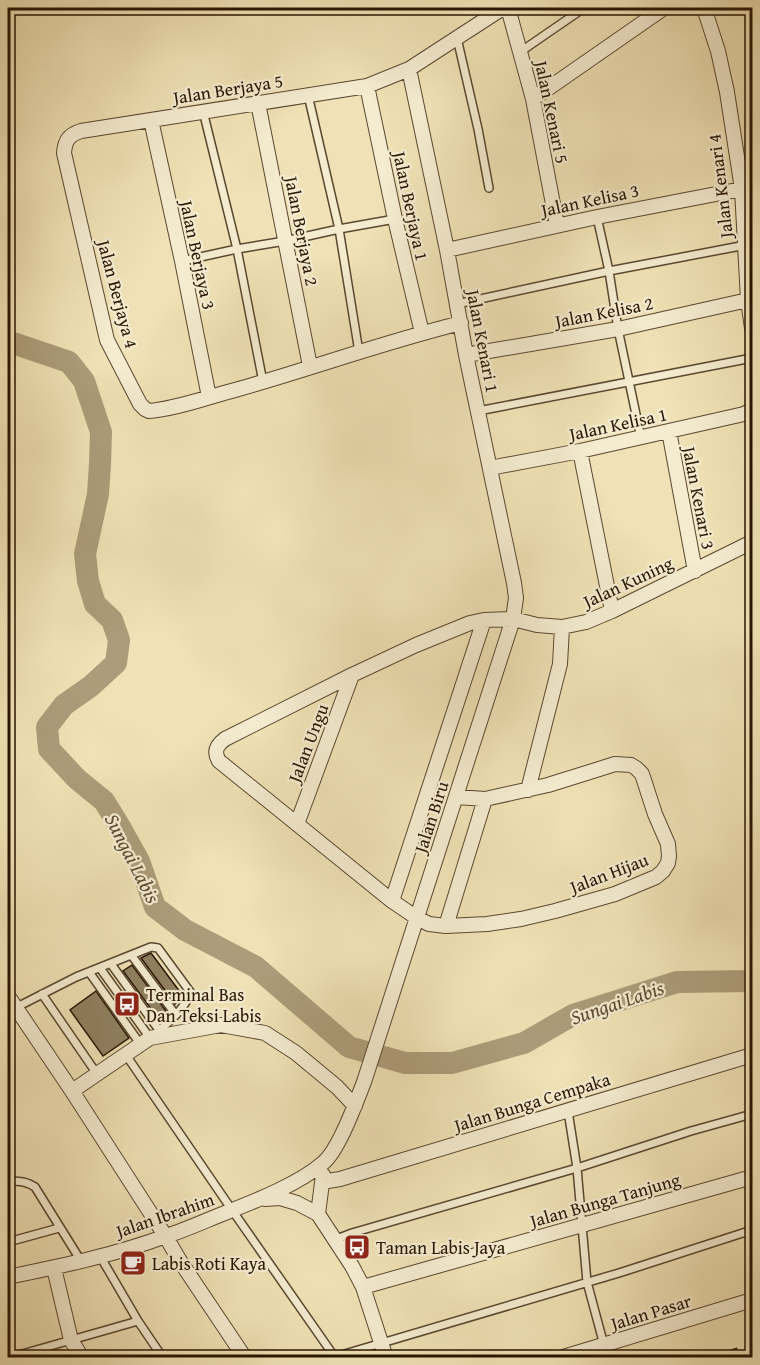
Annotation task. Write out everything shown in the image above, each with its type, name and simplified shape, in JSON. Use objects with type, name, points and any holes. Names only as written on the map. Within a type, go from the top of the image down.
[{"type":"street","name":"Jalan Berjaya 5","points":[[64,153],[64,145],[73,133],[367,86],[409,69],[503,8]]},
{"type":"street","name":"Jalan Kenari 5","points":[[508,8],[533,99],[557,225]]},
{"type":"street","points":[[533,99],[664,8]]},
{"type":"street","name":"Jalan Kenari 4","points":[[704,8],[718,51],[727,92],[742,189],[748,300],[753,328]]},
{"type":"street","name":"Jalan Kenari 1","points":[[409,69],[514,583],[516,598],[513,620]]},
{"type":"street","name":"Jalan Berjaya 1","points":[[367,86],[422,333]]},
{"type":"street","name":"Jalan Berjaya 2","points":[[258,103],[310,366]]},
{"type":"street","name":"Jalan Berjaya 3","points":[[151,120],[210,397]]},
{"type":"street","name":"Jalan Berjaya 4","points":[[64,153],[107,340],[140,404],[149,411],[210,397]]},
{"type":"street","name":"Jalan Kelisa 3","points":[[447,250],[557,225],[742,189]]},
{"type":"street","name":"Jalan Kelisa 2","points":[[466,355],[618,329],[748,300]]},
{"type":"street","points":[[210,397],[461,323]]},
{"type":"street","name":"Jalan Kelisa 1","points":[[490,468],[640,438],[753,410]]},
{"type":"street","name":"Jalan Kenari 3","points":[[669,431],[694,571]]},
{"type":"street","points":[[580,451],[612,611]]},
{"type":"street","name":"Jalan Kuning","points":[[352,675],[438,636],[484,620],[513,620],[562,627],[586,622],[753,542]]},
{"type":"street","points":[[392,901],[484,620]]},
{"type":"street","name":"Jalan Biru","points":[[355,1106],[513,620]]},
{"type":"street","points":[[528,790],[560,664],[562,627]]},
{"type":"street","name":"Jalan Hijau","points":[[352,675],[225,739],[219,743],[216,756],[219,761],[392,901],[417,918],[429,924],[446,926],[487,924],[521,919],[615,894],[656,877],[668,863],[668,844],[642,774],[631,765],[615,764],[548,785],[485,799],[457,797]]},
{"type":"street","name":"Jalan Ungu","points":[[297,824],[352,675]]},
{"type":"street","points":[[446,926],[485,799]]},
{"type":"street","points":[[9,1003],[72,1091],[180,1261],[245,1358]]},
{"type":"street","points":[[72,1091],[150,1038],[221,1025],[265,1033],[296,1053],[337,1087],[355,1106],[325,1163],[318,1214]]},
{"type":"street","name":"Jalan Bunga Cempaka","points":[[322,1182],[340,1179],[752,1055]]},
{"type":"street","name":"Jalan Ibrahim","points":[[8,1277],[54,1269],[166,1237],[257,1200],[325,1163]]},
{"type":"street","name":"Jalan Bunga Tanjung","points":[[363,1287],[750,1177]]},
{"type":"street","points":[[257,1200],[280,1198],[297,1203],[318,1214],[363,1287],[386,1358]]},
{"type":"street","points":[[54,1269],[71,1340],[82,1358]]},
{"type":"street","name":"Jalan Pasar","points":[[560,1358],[753,1300]]},
{"type":"lane","points":[[520,52],[584,8]]},
{"type":"lane","points":[[457,39],[489,188]]},
{"type":"lane","points":[[309,94],[339,229],[360,352]]},
{"type":"lane","points":[[202,111],[237,249],[263,382]]},
{"type":"lane","points":[[597,217],[640,438]]},
{"type":"lane","points":[[182,261],[395,219]]},
{"type":"lane","points":[[458,304],[609,271],[746,245]]},
{"type":"lane","points":[[478,411],[753,358]]},
{"type":"lane","points":[[9,1003],[42,994],[151,947],[158,948],[191,993],[176,1015],[150,1038]]},
{"type":"lane","points":[[132,956],[176,1015]]},
{"type":"lane","points":[[111,964],[150,1038]]},
{"type":"lane","points":[[100,968],[150,1038]]},
{"type":"lane","points":[[89,972],[150,1038]]},
{"type":"lane","points":[[42,994],[98,1074]]},
{"type":"lane","points":[[126,1055],[332,1357],[587,1282],[753,1230]]},
{"type":"lane","points":[[568,1110],[577,1168],[587,1282],[604,1345]]},
{"type":"lane","points":[[334,1240],[753,1114]]},
{"type":"lane","points":[[750,1177],[753,1195]]},
{"type":"lane","points":[[8,1182],[28,1183],[35,1187],[81,1261]]},
{"type":"lane","points":[[8,1242],[59,1228]]},
{"type":"lane","points":[[100,1256],[138,1321],[163,1358]]},
{"type":"lane","points":[[8,1282],[54,1269]]},
{"type":"lane","points":[[8,1358],[138,1321]]},
{"type":"building","points":[[151,953],[183,996],[175,1004],[141,958]]},
{"type":"building","points":[[132,965],[166,1011],[157,1017],[123,971]]},
{"type":"building","points":[[96,991],[129,1038],[103,1056],[70,1010]]},
{"type":"waterway","name":"Sungai Labis","points":[[8,340],[69,362],[84,381],[101,432],[98,494],[85,554],[88,581],[95,604],[112,620],[119,640],[116,663],[91,686],[64,705],[47,727],[49,749],[77,779],[104,801],[139,861],[155,907],[185,930],[256,967],[349,1047],[405,1063],[452,1063],[524,1043],[573,1015],[677,982],[752,981]]},
{"type":"railway","points":[[709,1358],[752,1345]]},
{"type":"place","name":"Terminal Bas Dan Teksi Labis","points":[[127,1004]]},
{"type":"place","name":"Taman Labis Jaya","points":[[357,1247]]},
{"type":"place","name":"Labis Roti Kaya","points":[[133,1263]]}]
